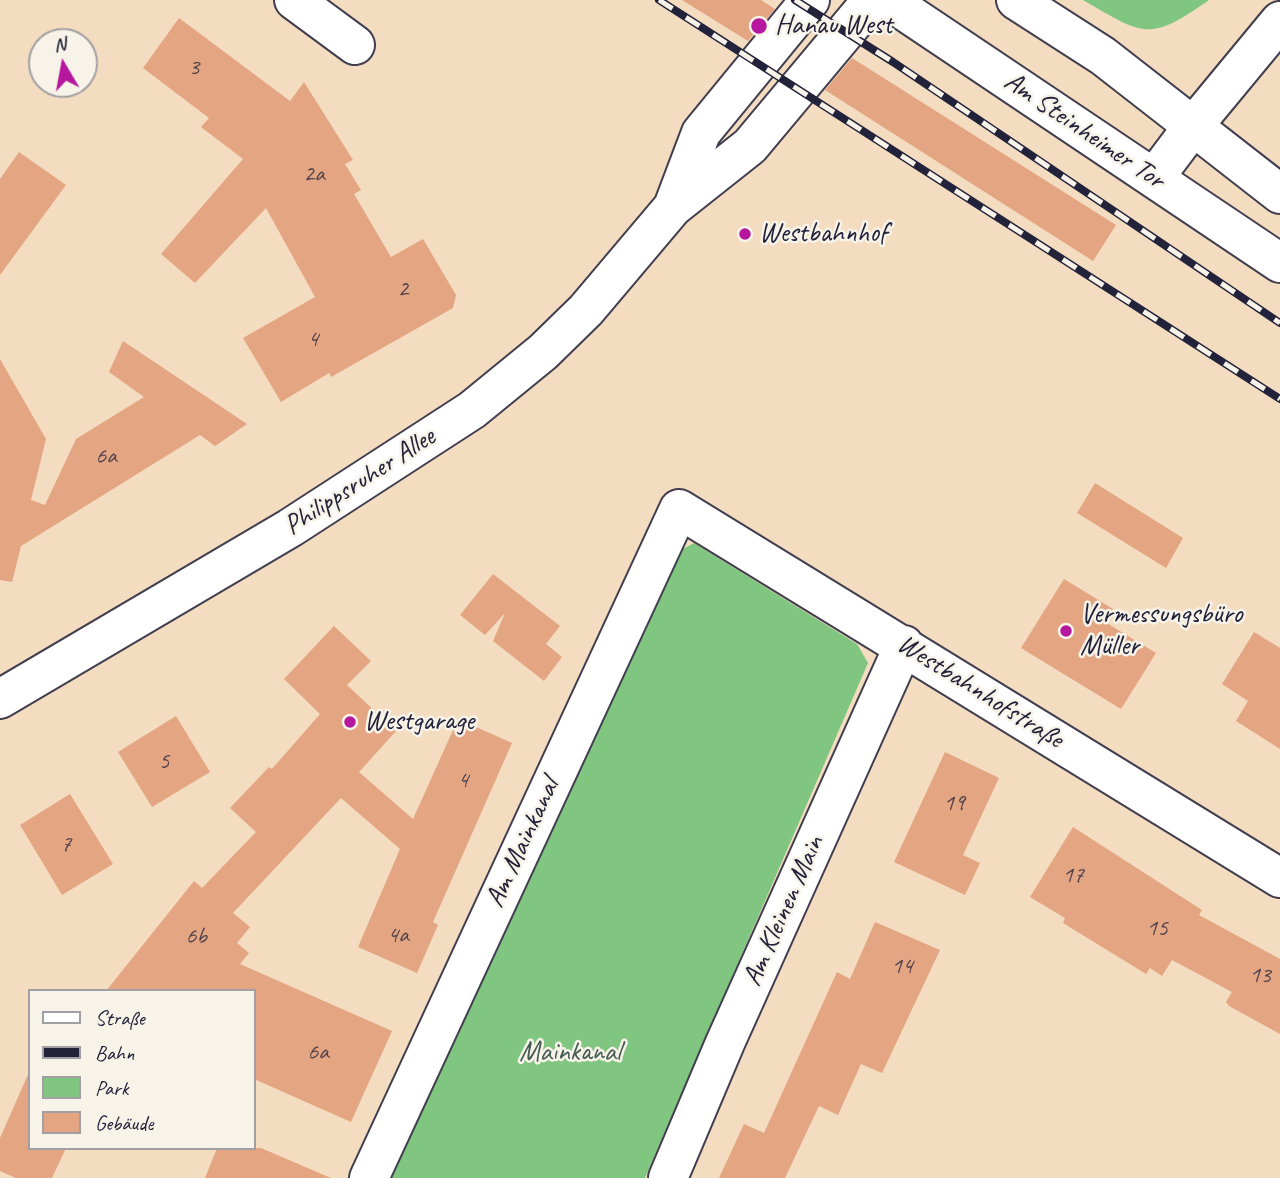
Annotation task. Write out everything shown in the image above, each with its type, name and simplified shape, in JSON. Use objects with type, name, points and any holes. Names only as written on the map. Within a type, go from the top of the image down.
[{"type":"main road","points":[[294,0],[355,45]]},
{"type":"main road","points":[[673,207],[701,133],[810,0]]},
{"type":"main road","points":[[673,207],[750,146],[872,0]]},
{"type":"main road","name":"Am Steinheimer Tor","points":[[888,0],[1280,263]]},
{"type":"main road","points":[[1016,0],[1103,56],[1280,194]]},
{"type":"main road","points":[[1154,178],[1280,20]]},
{"type":"main road","name":"Philippsruher Allee","points":[[0,699],[290,528],[472,410],[542,352],[586,310],[673,207]]},
{"type":"main road","name":"Westbahnhofstraße","points":[[679,509],[1280,878]]},
{"type":"main road","name":"Am Mainkanal","points":[[369,1178],[679,509]]},
{"type":"main road","name":"Am Kleinen Main","points":[[668,1178],[724,1043],[904,645]]},
{"type":"green space","points":[[1083,0],[1209,0],[1173,23],[1147,29],[1120,21]]},
{"type":"green space","name":"Mainkanal","points":[[694,543],[857,644],[868,663],[645,1178],[383,1178],[666,558]]},
{"type":"building","points":[[682,0],[761,0],[775,9],[748,41]]},
{"type":"building","points":[[179,18],[290,101],[304,82],[353,160],[345,164],[361,190],[354,194],[391,257],[423,239],[456,295],[453,308],[331,377],[329,373],[281,402],[243,338],[315,297],[266,208],[195,283],[161,254],[243,159],[201,127],[209,118],[143,68]]},
{"type":"building","points":[[852,58],[1116,225],[1093,261],[825,90]]},
{"type":"building","points":[[19,152],[66,185],[0,275],[0,179]]},
{"type":"building","points":[[123,341],[247,424],[215,446],[200,435],[21,546],[12,582],[0,580],[0,359],[46,439],[31,500],[45,505],[76,439],[144,397],[109,372]]},
{"type":"building","points":[[1095,483],[1183,538],[1166,568],[1077,513]]},
{"type":"building","points":[[493,574],[560,626],[546,644],[562,657],[544,681],[493,641],[505,613],[485,635],[460,615]]},
{"type":"building","points":[[1064,579],[1113,609],[1105,622],[1156,653],[1121,709],[1021,648]]},
{"type":"building","points":[[334,626],[371,661],[347,685],[396,731],[359,772],[413,819],[458,719],[512,743],[433,922],[438,925],[417,973],[358,947],[400,849],[341,798],[233,913],[250,927],[237,943],[249,953],[240,964],[392,1031],[351,1122],[256,1080],[256,989],[108,989],[194,881],[202,888],[256,832],[230,808],[269,767],[272,769],[320,714],[284,679]]},
{"type":"building","points":[[1254,632],[1280,648],[1280,749],[1236,721],[1248,701],[1222,684]]},
{"type":"building","points":[[176,716],[210,772],[152,807],[118,752]]},
{"type":"building","points":[[945,752],[999,778],[963,855],[980,863],[965,895],[894,862]]},
{"type":"building","points":[[70,794],[113,864],[62,895],[20,825]]},
{"type":"building","points":[[1073,827],[1202,910],[1199,915],[1280,959],[1280,1034],[1229,1006],[1226,1002],[1232,992],[1172,960],[1162,976],[1150,968],[1146,974],[1063,923],[1065,918],[1030,897]]},
{"type":"building","points":[[875,922],[940,950],[882,1073],[861,1064],[838,1115],[819,1106],[785,1178],[719,1178],[744,1124],[764,1133],[837,972],[850,979]]},
{"type":"building","points":[[28,1075],[28,1150],[65,1150],[52,1178],[16,1178],[0,1171],[0,1138]]},
{"type":"building","points":[[261,1148],[331,1178],[205,1178],[216,1150]]},
{"type":"railway","points":[[659,0],[1280,399]]},
{"type":"railway","points":[[795,0],[893,62],[1280,323]]},
{"type":"place","name":"Hanau West","points":[[759,26]]},
{"type":"place","name":"Westbahnhof","points":[[745,234]]},
{"type":"place","name":"Vermessungsbüro Müller","points":[[1066,631]]},
{"type":"place","name":"Westgarage","points":[[350,722]]}]
